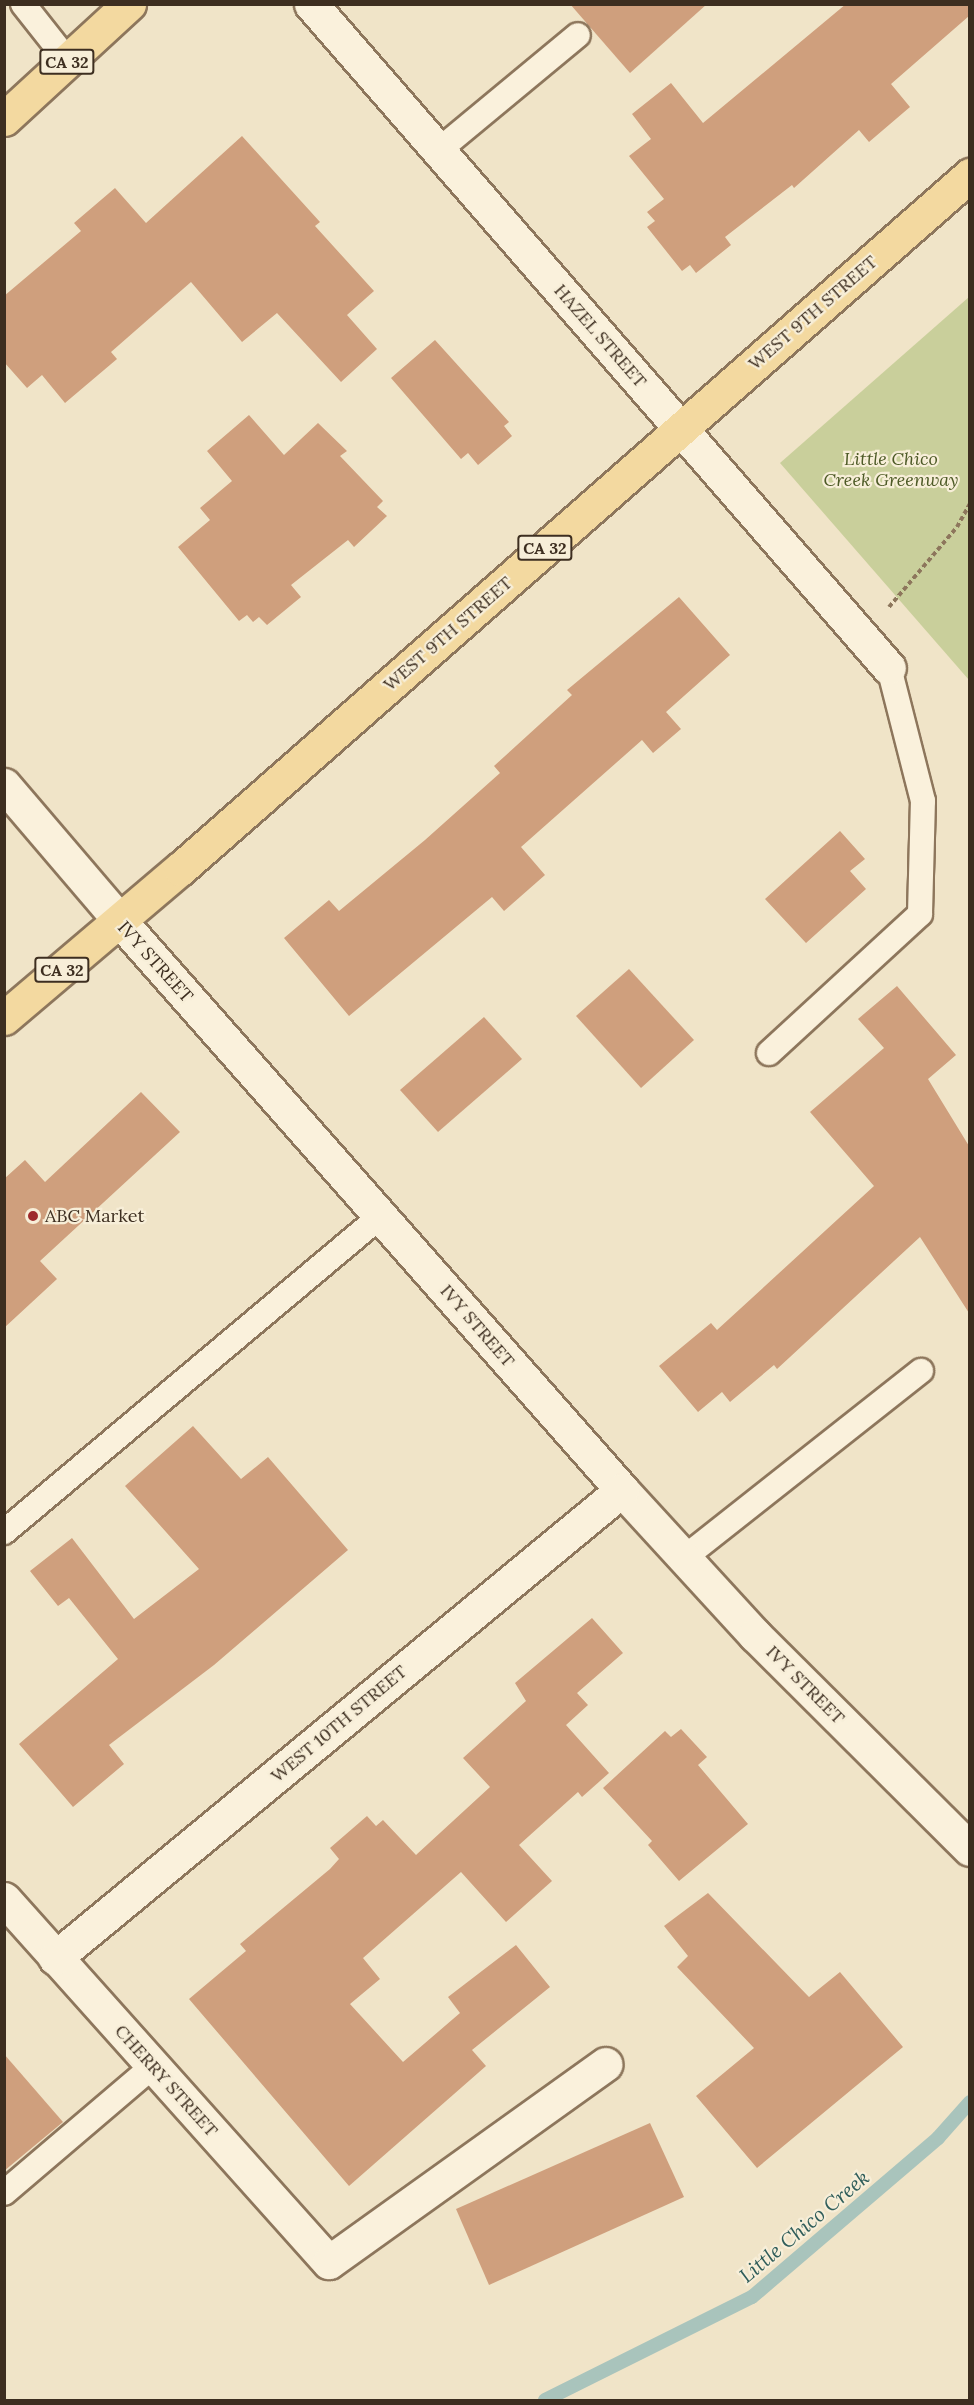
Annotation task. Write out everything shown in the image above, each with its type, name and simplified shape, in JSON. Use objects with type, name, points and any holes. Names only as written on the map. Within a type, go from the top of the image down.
[{"type":"main road","name":"CA 32","points":[[4,120],[129,4]]},
{"type":"main road","name":"WEST 9TH STREET","points":[[4,1018],[120,921],[969,175]]},
{"type":"street","name":"HAZEL STREET","points":[[311,4],[889,668]]},
{"type":"street","name":"IVY STREET","points":[[4,785],[120,921],[622,1490],[755,1635],[969,1849]]},
{"type":"street","name":"WEST 10TH STREET","points":[[56,1958],[622,1490]]},
{"type":"street","name":"CHERRY STREET","points":[[4,1899],[329,2262],[606,2064]]},
{"type":"lane","points":[[22,4],[68,61]]},
{"type":"lane","points":[[438,150],[578,35]]},
{"type":"lane","points":[[769,1053],[920,914],[923,801],[889,668]]},
{"type":"lane","points":[[4,1532],[380,1217]]},
{"type":"lane","points":[[684,1558],[921,1371]]},
{"type":"lane","points":[[4,2193],[153,2066]]},
{"type":"path","points":[[899,599],[957,527],[969,504]]},
{"type":"green space","name":"Little Chico Creek Greenway","points":[[969,297],[969,680],[780,463]]},
{"type":"building","points":[[570,4],[707,4],[630,73]]},
{"type":"building","points":[[846,4],[969,4],[969,16],[891,84],[910,107],[869,142],[859,130],[794,188],[792,185],[725,237],[731,245],[696,273],[690,265],[682,271],[647,227],[655,221],[647,212],[664,199],[629,156],[651,139],[632,114],[671,83],[703,123]]},
{"type":"building","points":[[242,136],[320,222],[315,226],[374,291],[347,315],[377,349],[341,382],[277,313],[242,342],[191,282],[111,352],[117,359],[65,403],[42,375],[27,388],[4,362],[4,296],[81,231],[74,223],[115,188],[146,223]]},
{"type":"building","points":[[435,340],[509,422],[504,426],[512,436],[478,465],[468,453],[461,459],[391,378]]},
{"type":"building","points":[[249,415],[284,455],[318,423],[347,451],[340,456],[383,501],[377,507],[387,516],[354,547],[348,540],[291,585],[301,597],[267,625],[259,617],[253,622],[247,615],[239,621],[178,547],[210,520],[200,508],[232,481],[207,451]]},
{"type":"building","points":[[679,597],[730,655],[666,712],[681,729],[653,753],[642,740],[521,847],[545,875],[504,911],[492,897],[349,1016],[284,938],[329,900],[339,911],[425,840],[500,773],[494,766],[572,695],[567,690]]},
{"type":"building","points":[[840,831],[865,859],[850,871],[866,889],[806,943],[765,899]]},
{"type":"building","points":[[629,969],[694,1040],[641,1088],[576,1016]]},
{"type":"building","points":[[897,986],[956,1055],[928,1079],[969,1146],[969,1313],[920,1237],[777,1369],[774,1365],[730,1402],[722,1392],[698,1412],[659,1366],[711,1323],[717,1330],[874,1186],[810,1112],[884,1048],[858,1019]]},
{"type":"building","points":[[484,1017],[522,1059],[438,1132],[400,1090]]},
{"type":"building","points":[[141,1092],[180,1132],[40,1261],[57,1279],[4,1328],[4,1179],[25,1160],[45,1182]]},
{"type":"building","points":[[193,1426],[241,1479],[268,1457],[348,1550],[214,1665],[109,1745],[124,1764],[73,1807],[19,1744],[118,1659],[69,1598],[58,1606],[30,1571],[72,1538],[134,1619],[199,1569],[125,1486]]},
{"type":"building","points":[[592,1618],[623,1653],[577,1693],[588,1705],[566,1725],[609,1773],[582,1797],[578,1792],[519,1845],[552,1881],[506,1922],[461,1872],[363,1958],[380,1979],[350,2004],[403,2062],[460,2013],[448,1997],[516,1945],[550,1987],[472,2050],[486,2066],[349,2186],[189,1999],[246,1951],[240,1944],[330,1869],[339,1859],[330,1848],[367,1816],[376,1826],[383,1820],[416,1855],[490,1787],[463,1758],[526,1701],[515,1683]]},
{"type":"building","points":[[681,1729],[707,1757],[698,1765],[748,1824],[679,1881],[648,1845],[652,1841],[603,1788],[665,1731],[671,1737]]},
{"type":"building","points":[[708,1893],[809,1997],[840,1972],[903,2047],[757,2168],[696,2096],[754,2048],[677,1967],[688,1956],[664,1926]]},
{"type":"building","points":[[4,2054],[63,2122],[4,2171]]},
{"type":"building","points":[[650,2123],[684,2197],[489,2285],[456,2209]]},
{"type":"waterway","name":"Little Chico Creek","points":[[545,2400],[752,2297],[938,2138],[970,2102]]},
{"type":"place","name":"ABC Market","points":[[33,1216]]}]
